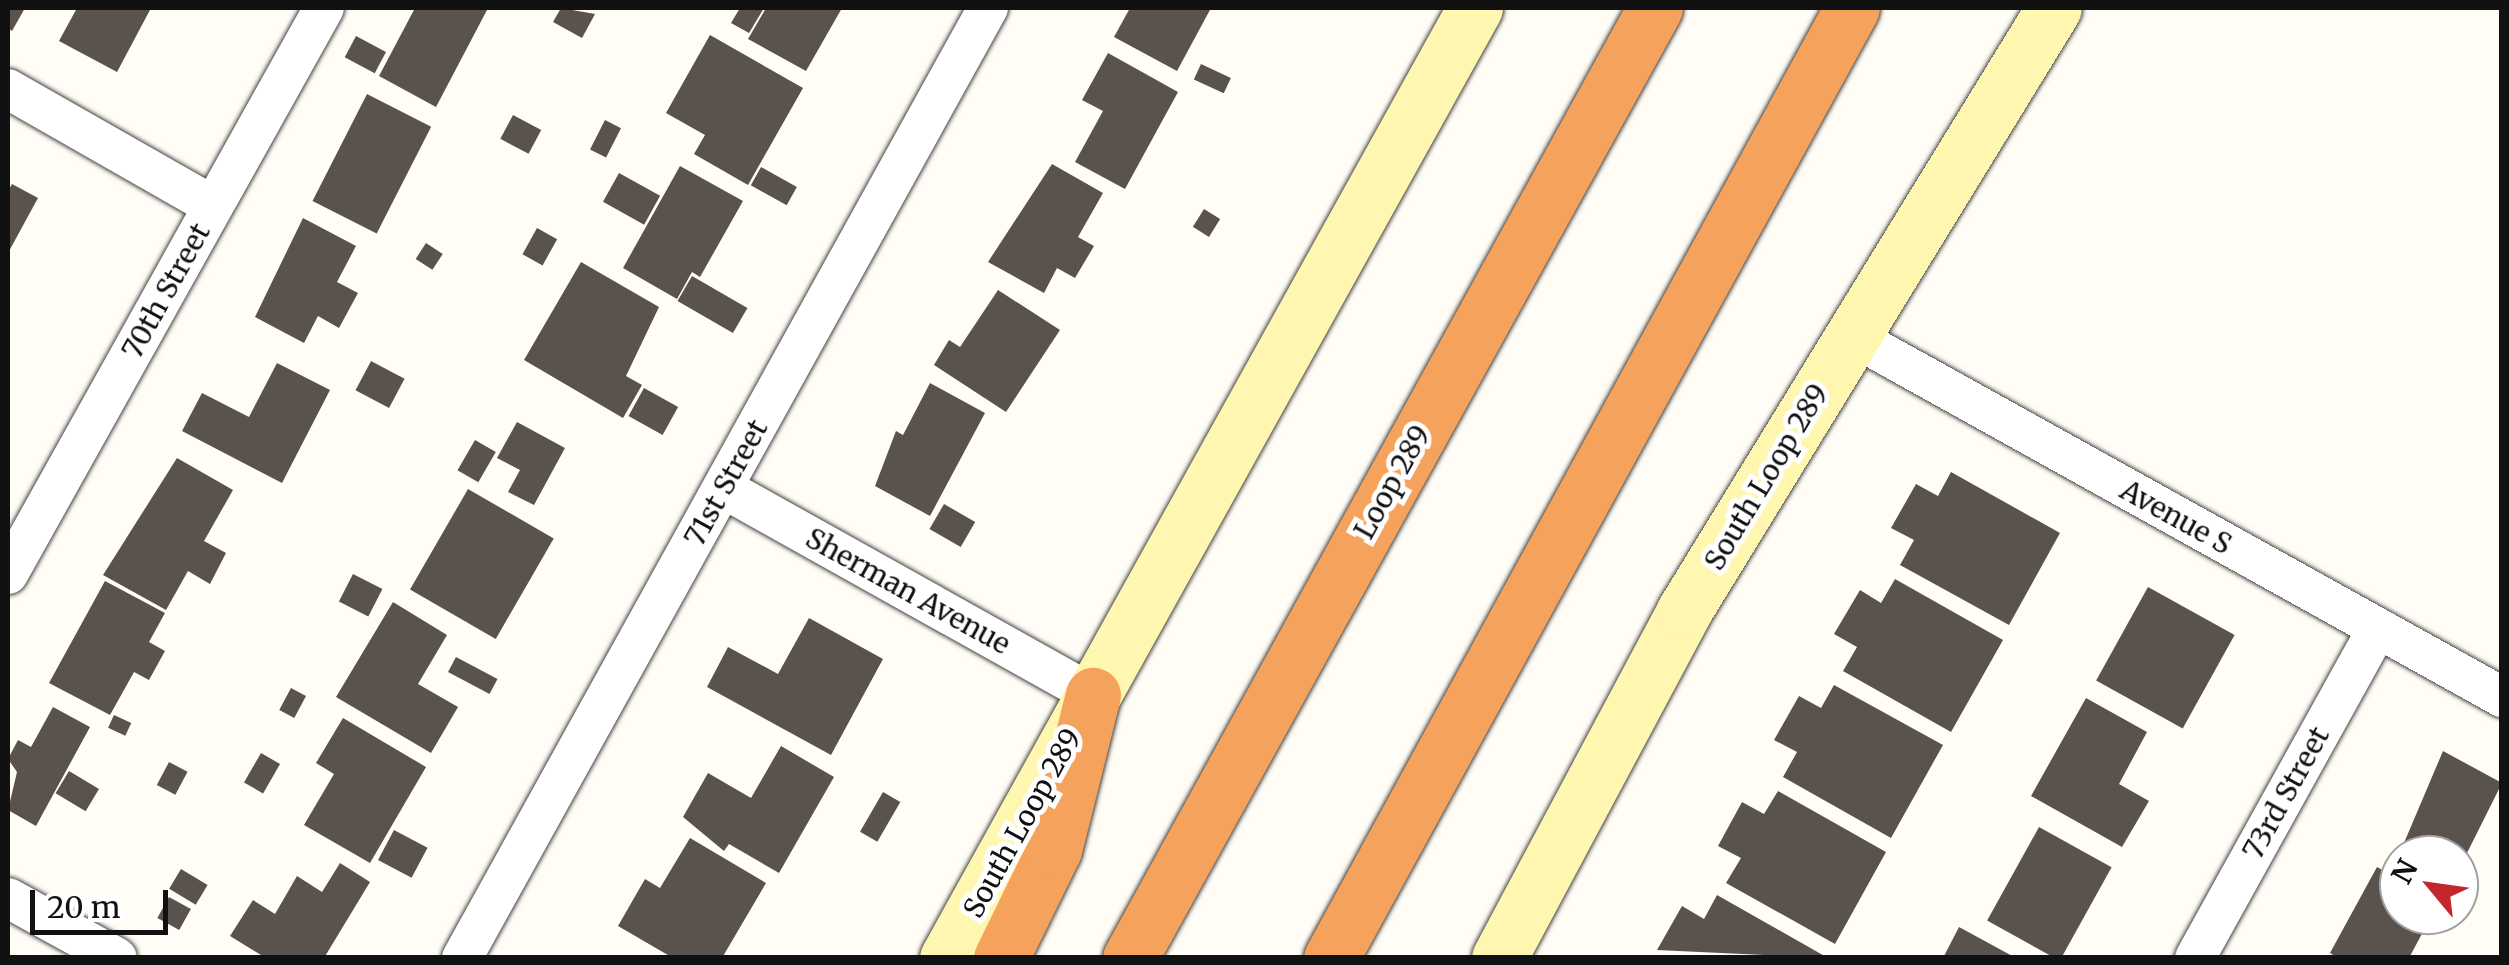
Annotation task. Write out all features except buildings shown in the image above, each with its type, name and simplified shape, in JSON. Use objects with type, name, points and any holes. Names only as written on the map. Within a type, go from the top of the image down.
[{"type":"highway","name":"Loop 289","points":[[1130,958],[1655,8]]},
{"type":"highway","points":[[1331,958],[1852,8]]},
{"type":"highway","points":[[1001,958],[1054,850],[1093,695]]},
{"type":"main road","name":"South Loop 289","points":[[947,958],[1475,8]]},
{"type":"main road","name":"South Loop 289","points":[[1499,958],[1684,611],[2054,8]]},
{"type":"street","name":"70th Street","points":[[8,574],[324,8]]},
{"type":"street","name":"71st Street","points":[[462,958],[988,8]]},
{"type":"street","points":[[8,88],[214,206]]},
{"type":"street","name":"Avenue S","points":[[1852,336],[2502,697]]},
{"type":"street","name":"Sherman Avenue","points":[[723,488],[1093,695]]},
{"type":"street","name":"73rd Street","points":[[2195,958],[2377,628]]},
{"type":"street","points":[[8,898],[116,958]]}]
